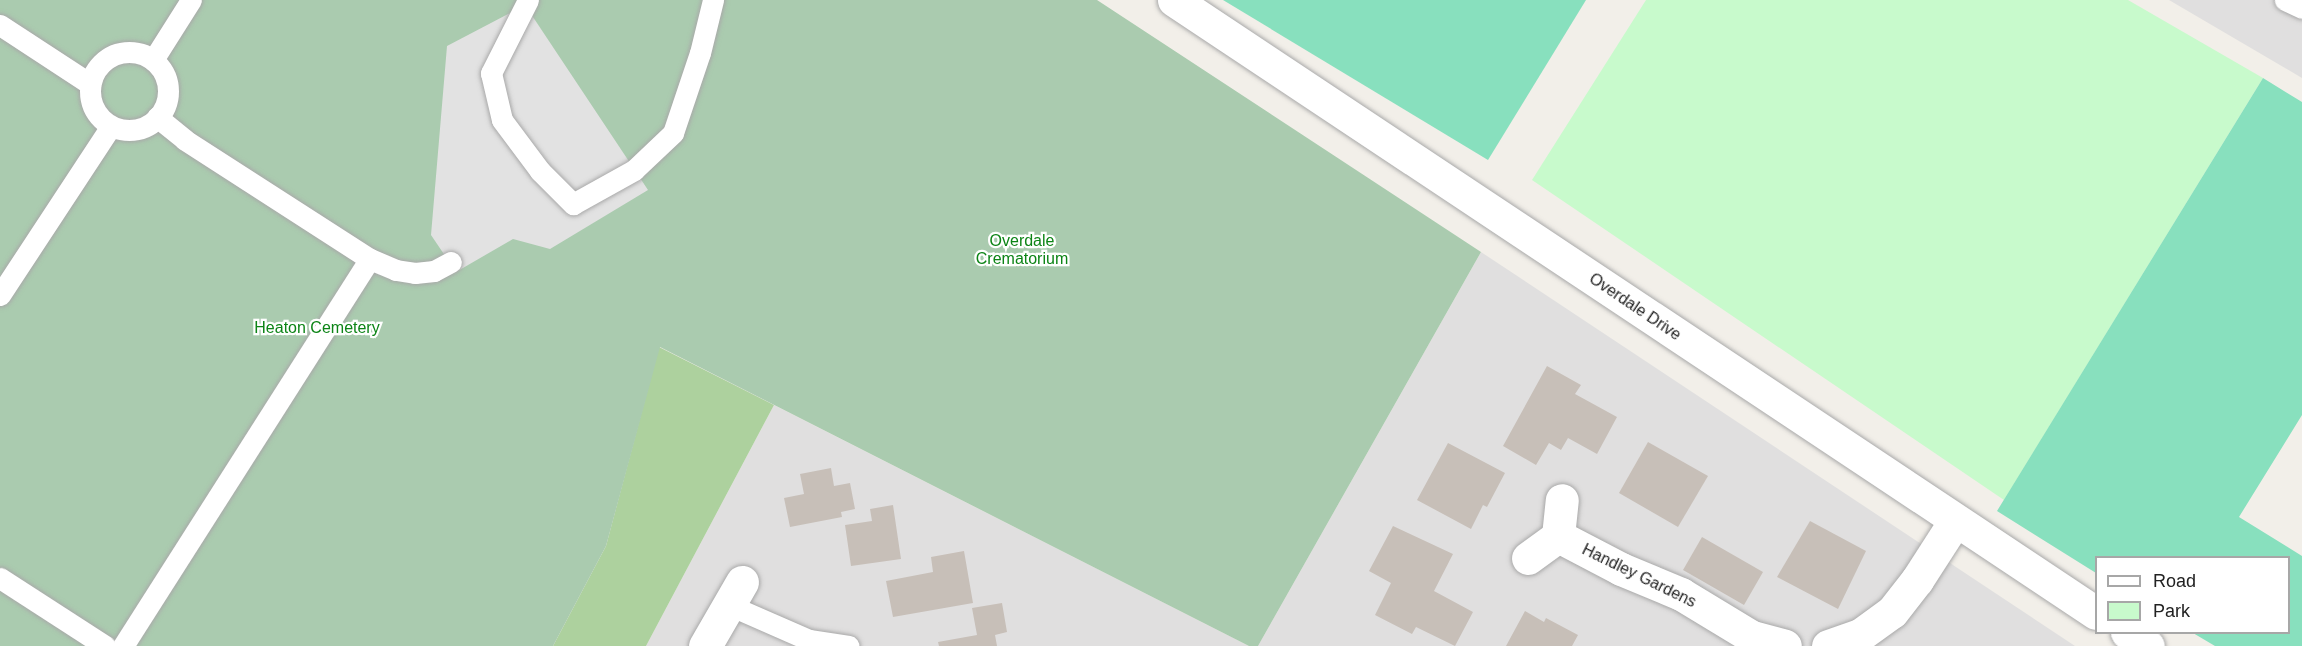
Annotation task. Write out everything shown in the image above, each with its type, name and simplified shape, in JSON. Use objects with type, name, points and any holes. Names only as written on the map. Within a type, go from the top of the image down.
[{"type":"street","name":"Overdale Drive","points":[[1174,0],[1955,521],[2095,612]]},
{"type":"street","points":[[1528,558],[1558,536],[1562,500]]},
{"type":"street","points":[[1828,646],[1860,635],[1892,612],[1917,580],[1955,521]]},
{"type":"street","name":"Handley Gardens","points":[[1558,536],[1621,568],[1681,594],[1752,637],[1785,646]]},
{"type":"street","points":[[705,646],[735,594]]},
{"type":"street","points":[[2129,634],[2148,646]]},
{"type":"lane","points":[[153,60],[191,0]]},
{"type":"lane","points":[[528,0],[491,73],[502,120],[540,171],[573,204],[634,170],[673,133],[700,53],[713,0]]},
{"type":"lane","points":[[2286,0],[2302,8]]},
{"type":"lane","points":[[0,25],[90,84]]},
{"type":"lane","points":[[128,51],[153,60],[166,78],[168,91],[166,105],[157,117],[142,128],[124,130],[111,126],[100,118],[92,106],[90,84],[99,65],[109,57],[128,51]]},
{"type":"lane","points":[[157,117],[185,140],[370,259],[396,270],[415,273],[434,271],[451,262]]},
{"type":"lane","points":[[0,295],[111,126]]},
{"type":"lane","points":[[123,646],[370,259]]},
{"type":"lane","points":[[0,578],[105,646]]},
{"type":"lane","points":[[735,594],[809,640],[849,646]]},
{"type":"shaded area","points":[[2169,0],[2302,0],[2302,78]]},
{"type":"shaded area","points":[[525,5],[648,190],[550,249],[513,239],[456,272],[431,235],[447,46]]},
{"type":"shaded area","points":[[1481,252],[2075,646],[1258,646]]},
{"type":"shaded area","points":[[774,405],[1249,646],[646,646]]},
{"type":"green space","points":[[0,0],[1097,0],[1481,252],[1258,646],[1249,646],[660,347],[606,546],[553,646],[0,646]]},
{"type":"green space","points":[[1223,0],[1586,0],[1488,160]]},
{"type":"green space","points":[[1646,0],[2128,0],[2263,78],[2004,500],[1532,180]]},
{"type":"green space","points":[[2263,78],[2302,102],[2302,415],[2239,517],[2302,556],[2302,646],[2215,646],[2195,634],[2290,634],[2290,556],[2095,556],[2095,572],[1997,511]]},
{"type":"green space","points":[[659,347],[774,405],[646,646],[553,646],[606,546]]},
{"type":"building","points":[[1547,366],[1581,385],[1575,394],[1617,417],[1597,454],[1568,438],[1561,450],[1549,443],[1536,465],[1503,446]]},
{"type":"building","points":[[1648,442],[1708,476],[1678,527],[1619,493]]},
{"type":"building","points":[[1448,443],[1505,473],[1487,507],[1483,505],[1471,529],[1417,500]]},
{"type":"building","points":[[831,468],[834,486],[850,483],[855,509],[841,512],[842,517],[790,527],[784,498],[804,494],[800,474]]},
{"type":"building","points":[[893,505],[901,559],[851,566],[845,525],[872,521],[870,509]]},
{"type":"building","points":[[1810,521],[1866,551],[1838,609],[1777,577]]},
{"type":"building","points":[[1393,526],[1453,554],[1434,591],[1473,612],[1455,646],[1416,627],[1412,634],[1375,615],[1391,583],[1369,571]]},
{"type":"building","points":[[1702,537],[1763,572],[1744,605],[1683,570]]},
{"type":"building","points":[[964,551],[973,603],[893,617],[886,581],[933,572],[931,557]]},
{"type":"building","points":[[1002,603],[1007,632],[995,635],[997,646],[939,646],[938,642],[977,635],[972,608]]},
{"type":"building","points":[[1525,611],[1544,622],[1546,618],[1578,635],[1572,646],[1506,646]]},
{"type":"park label","name":"Overdale Crematorium","points":[[1022,250]]},
{"type":"park label","name":"Heaton Cemetery","points":[[317,328]]}]
